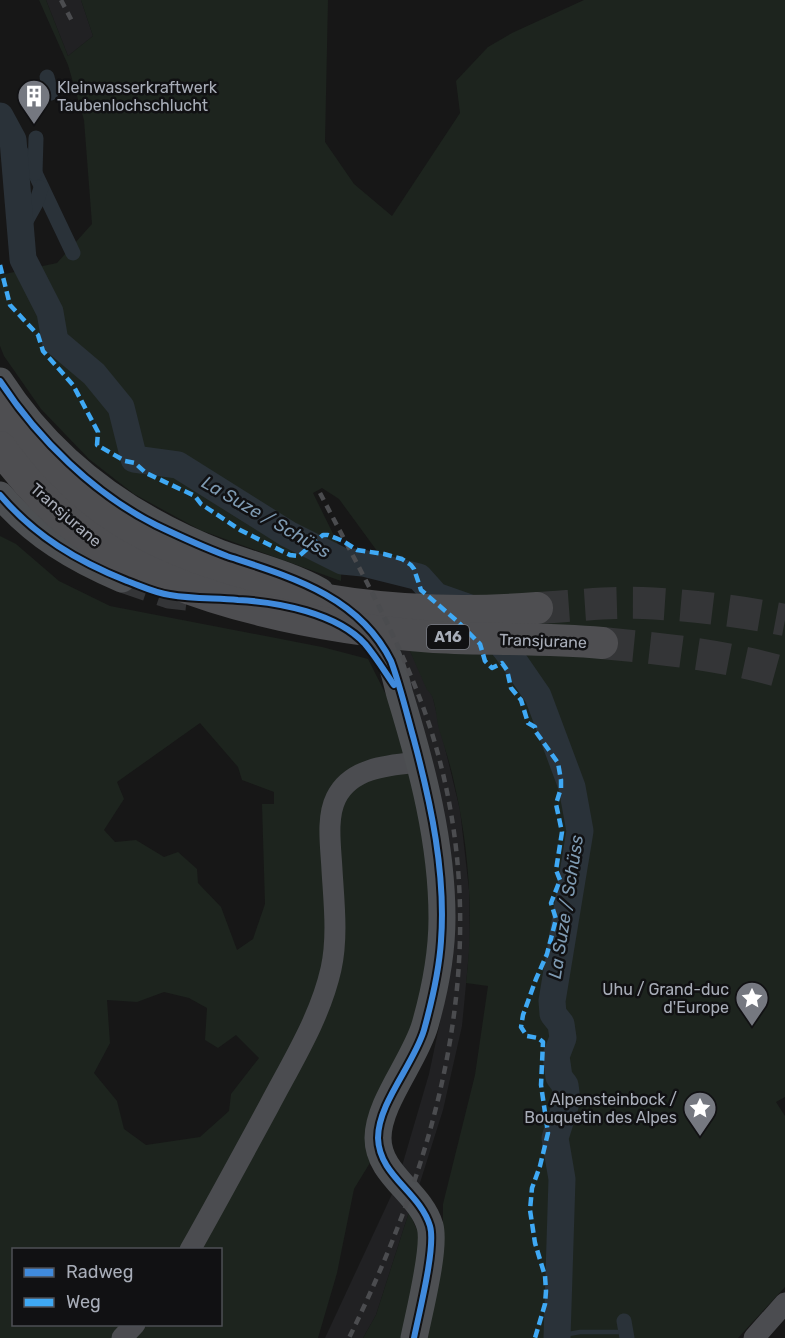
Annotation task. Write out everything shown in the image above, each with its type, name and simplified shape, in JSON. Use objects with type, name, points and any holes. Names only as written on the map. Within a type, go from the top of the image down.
[{"type":"highway","name":"Transjurane","points":[[0,408],[35,455],[84,501],[133,537],[180,560],[269,588],[344,603],[461,611],[535,608]]},
{"type":"highway","name":"Transjurane","points":[[0,447],[31,486],[88,537],[130,563],[199,591],[299,619],[377,632],[435,637],[601,643]]},
{"type":"main road","points":[[0,381],[48,442],[81,474],[116,501],[153,524],[187,540],[281,574],[324,593],[351,612],[380,643],[375,648],[394,670],[420,762],[431,813],[442,918],[440,960],[434,994],[422,1037],[383,1116],[378,1140],[384,1162],[420,1205],[428,1220],[431,1233],[430,1253],[414,1338]]},
{"type":"main road","points":[[0,495],[27,523],[57,547],[80,561],[122,579]]},
{"type":"street","points":[[191,1248],[301,1047],[323,995],[331,969],[335,933],[330,843],[335,799],[341,789],[363,772],[389,765],[420,762]]},
{"type":"street","points":[[754,1338],[785,1303]]},
{"type":"street","points":[[122,1338],[133,1326]]},
{"type":"shaded area","points":[[39,0],[46,0],[68,56],[93,36],[81,0],[328,0],[325,142],[354,184],[392,216],[460,113],[456,81],[488,47],[512,33],[584,0],[785,0],[785,1097],[776,1102],[785,1116],[785,1287],[738,1338],[427,1338],[443,1233],[443,1204],[475,1075],[488,986],[466,983],[470,907],[459,807],[434,702],[409,649],[427,602],[380,555],[339,499],[322,488],[313,493],[342,552],[341,581],[200,530],[134,494],[89,459],[41,409],[4,356],[0,346],[0,275],[57,263],[92,224],[84,120],[68,65]]},
{"type":"shaded area","points":[[46,0],[81,0],[93,36],[68,56]]},
{"type":"shaded area","points":[[0,536],[16,544],[59,581],[110,606],[322,647],[368,659],[420,762],[442,918],[379,1148],[354,1189],[337,1273],[318,1338],[0,1338]],"holes":[[[200,723],[238,767],[242,780],[274,792],[274,804],[262,804],[265,904],[253,939],[237,950],[221,907],[198,883],[197,869],[178,852],[164,857],[136,840],[115,842],[104,830],[124,799],[117,782]],[[164,992],[189,998],[207,1008],[205,1040],[218,1048],[236,1035],[259,1058],[231,1094],[229,1111],[200,1137],[146,1145],[124,1129],[117,1101],[94,1073],[110,1043],[107,1000],[137,1002]]]},
{"type":"shaded area","points":[[392,647],[409,649],[432,694],[460,810],[469,890],[470,943],[462,1026],[443,1110],[419,1186],[402,1166],[429,1074],[451,970]]},
{"type":"shaded area","points":[[392,1194],[409,1212],[376,1315],[363,1338],[325,1338]]},
{"type":"shaded area","points":[[409,1212],[421,1239],[406,1338],[363,1338],[376,1315]]},
{"type":"waterway","points":[[47,77],[51,93]]},
{"type":"waterway","name":"La Suze / Schüss","points":[[0,116],[13,140],[23,259],[50,312],[55,341],[94,374],[121,407],[134,459],[178,465],[288,534],[342,561],[363,563],[419,577],[436,596],[470,608],[507,651],[538,696],[572,787],[580,831],[552,1001],[553,1014],[561,1024],[563,1038],[556,1056],[559,1077],[565,1085],[567,1100],[555,1138],[562,1179],[557,1338]]},
{"type":"waterway","points":[[35,173],[36,138]]},
{"type":"waterway","points":[[13,140],[35,173],[73,253]]},
{"type":"waterway","points":[[21,230],[36,203],[41,188]]},
{"type":"waterway","points":[[624,1321],[627,1338]]},
{"type":"waterway","points":[[557,1336],[580,1332],[625,1332]]},
{"type":"tunnel","points":[[122,579],[169,595],[187,597]]},
{"type":"tunnel","points":[[537,608],[643,603],[714,609],[785,620]]},
{"type":"tunnel","points":[[602,643],[717,657],[785,673]]},
{"type":"railway","points":[[61,0],[73,23]]},
{"type":"railway","points":[[320,493],[395,639],[431,730],[450,809],[459,887],[459,964],[450,1041],[434,1117],[411,1192],[382,1265],[349,1338]]},
{"type":"marked path","points":[[0,265],[10,305],[38,335],[43,351],[73,385],[98,432],[97,445],[125,461],[135,463],[146,473],[195,496],[201,504],[240,530],[290,555],[299,556],[323,535],[328,535],[357,550],[384,554],[402,559],[411,565],[421,590],[480,644],[485,661],[492,668],[502,663],[507,670],[511,688],[521,700],[528,723],[535,727],[536,732],[558,763],[561,788],[556,804],[562,832],[556,870],[560,880],[551,903],[556,919],[547,954],[523,1015],[521,1027],[527,1036],[538,1038],[543,1042],[541,1085],[548,1133],[532,1188],[530,1210],[535,1243],[545,1276],[546,1291],[545,1304],[535,1338]]},
{"type":"cycle path","points":[[0,381],[15,403],[50,444],[89,481],[111,498],[156,525],[182,537],[227,556],[299,581],[321,592],[361,620],[391,661],[426,789],[436,839],[442,916],[437,975],[424,1030],[384,1111],[378,1138],[385,1163],[418,1203],[430,1226],[429,1264],[414,1338]]},
{"type":"cycle path","points":[[0,495],[13,510],[58,546],[91,565],[143,587],[159,593],[179,596],[271,603],[306,611],[339,624],[365,644],[394,685]]},
{"type":"place","name":"Kleinwasserkraftwerk Taubenlochschlucht","points":[[34,125]]},
{"type":"place","name":"Uhu / Grand-duc d'Europe","points":[[752,1027]]},
{"type":"place","name":"Alpensteinbock / Bouquetin des Alpes","points":[[700,1137]]}]
